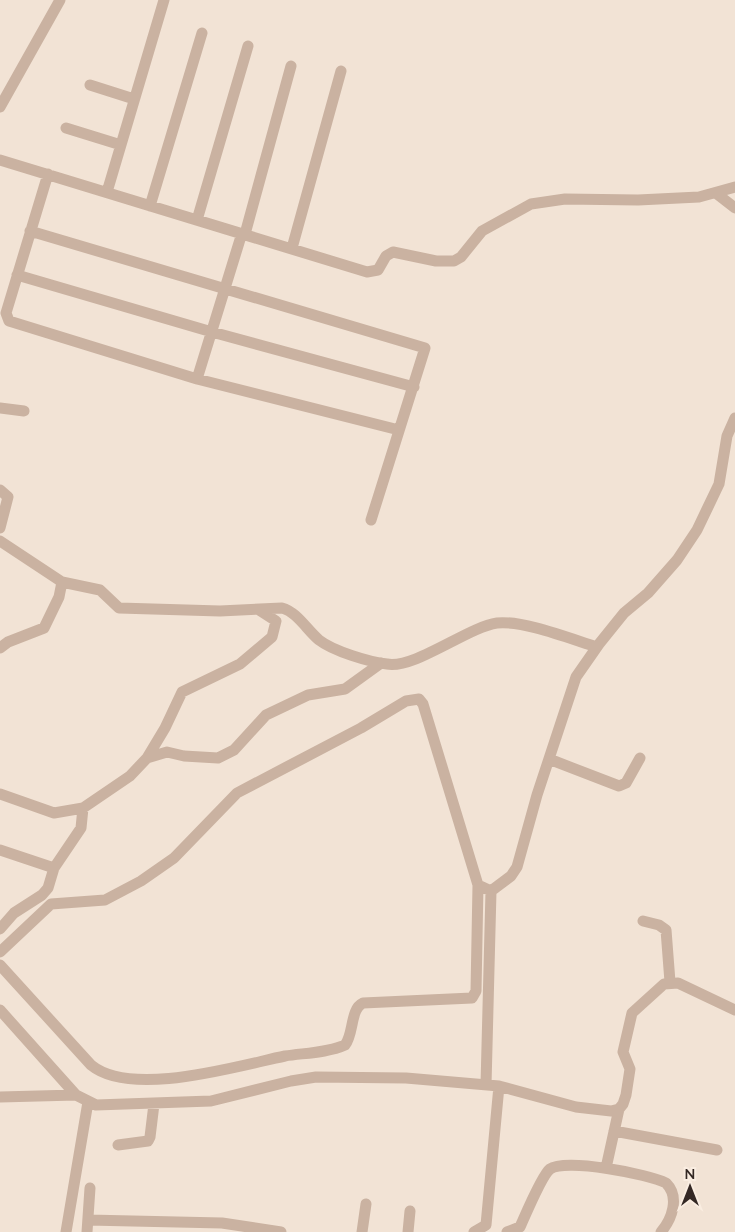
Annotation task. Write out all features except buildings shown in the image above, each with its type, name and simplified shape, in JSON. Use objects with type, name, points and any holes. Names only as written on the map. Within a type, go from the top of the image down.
[{"type":"street","points":[[0,107],[60,0]]},
{"type":"street","points":[[108,192],[164,0]]},
{"type":"street","points":[[150,206],[202,32]]},
{"type":"street","points":[[197,220],[248,46]]},
{"type":"street","points":[[197,378],[243,234],[291,66]]},
{"type":"street","points":[[292,248],[341,71]]},
{"type":"street","points":[[90,85],[134,99]]},
{"type":"street","points":[[66,128],[121,145]]},
{"type":"street","points":[[0,160],[373,272],[378,270],[386,256],[393,252],[436,261],[454,261],[461,257],[482,231],[531,204],[565,199],[638,200],[717,194],[735,188]]},
{"type":"street","points":[[48,174],[6,313],[9,321],[197,378],[399,430]]},
{"type":"street","points":[[717,194],[735,208]]},
{"type":"street","points":[[30,231],[422,346],[426,351],[371,520]]},
{"type":"street","points":[[17,275],[212,332],[414,387]]},
{"type":"street","points":[[0,408],[24,411]]},
{"type":"street","points":[[491,891],[511,876],[517,867],[576,677],[624,613],[648,593],[677,560],[697,530],[719,484],[727,436],[735,418]]},
{"type":"street","points":[[0,490],[8,496],[0,528]]},
{"type":"street","points":[[0,541],[62,582],[96,588],[119,608],[220,611],[286,609],[322,642],[358,657],[392,665],[414,658],[489,626],[508,622],[597,647]]},
{"type":"street","points":[[0,648],[8,642],[44,628],[58,597],[62,582]]},
{"type":"street","points":[[0,794],[54,813],[83,808],[130,776],[147,758],[165,728],[182,692],[240,664],[272,637],[276,621],[259,610]]},
{"type":"street","points":[[147,758],[167,752],[184,756],[218,758],[234,750],[266,715],[308,695],[344,689],[381,663]]},
{"type":"street","points":[[0,952],[51,904],[105,900],[141,881],[174,858],[236,793],[361,728],[406,701],[414,698],[423,704],[478,886],[476,991],[472,998],[363,1003],[358,1007],[347,1041],[340,1046],[208,1073],[132,1079],[103,1072],[91,1065],[0,965]]},
{"type":"street","points":[[549,759],[619,786],[626,783],[640,758]]},
{"type":"street","points":[[0,928],[14,912],[48,888],[54,868],[81,828],[83,808]]},
{"type":"street","points":[[0,850],[54,868]]},
{"type":"street","points":[[478,886],[491,891]]},
{"type":"street","points":[[486,1085],[491,891]]},
{"type":"street","points":[[643,921],[659,925],[666,930],[670,982]]},
{"type":"street","points":[[606,1168],[630,1069],[623,1052],[632,1013],[656,990],[670,982],[678,983],[735,1010]]},
{"type":"street","points":[[0,1010],[76,1095],[96,1105],[211,1101],[291,1081],[316,1077],[406,1078],[499,1086],[576,1107],[611,1111],[619,1109]]},
{"type":"street","points":[[474,1232],[490,1228],[499,1086]]},
{"type":"street","points":[[0,1097],[76,1095]]},
{"type":"street","points":[[66,1232],[88,1102]]},
{"type":"street","points":[[118,1144],[148,1142],[154,1104]]},
{"type":"street","points":[[614,1132],[717,1150]]},
{"type":"street","points":[[507,1232],[520,1227],[548,1170],[560,1164],[606,1168],[659,1179],[668,1184],[674,1201],[666,1230]]},
{"type":"street","points":[[87,1232],[90,1188]]},
{"type":"street","points":[[362,1232],[366,1204]]},
{"type":"street","points":[[408,1232],[410,1211]]},
{"type":"street","points":[[88,1220],[226,1223],[281,1232]]}]
